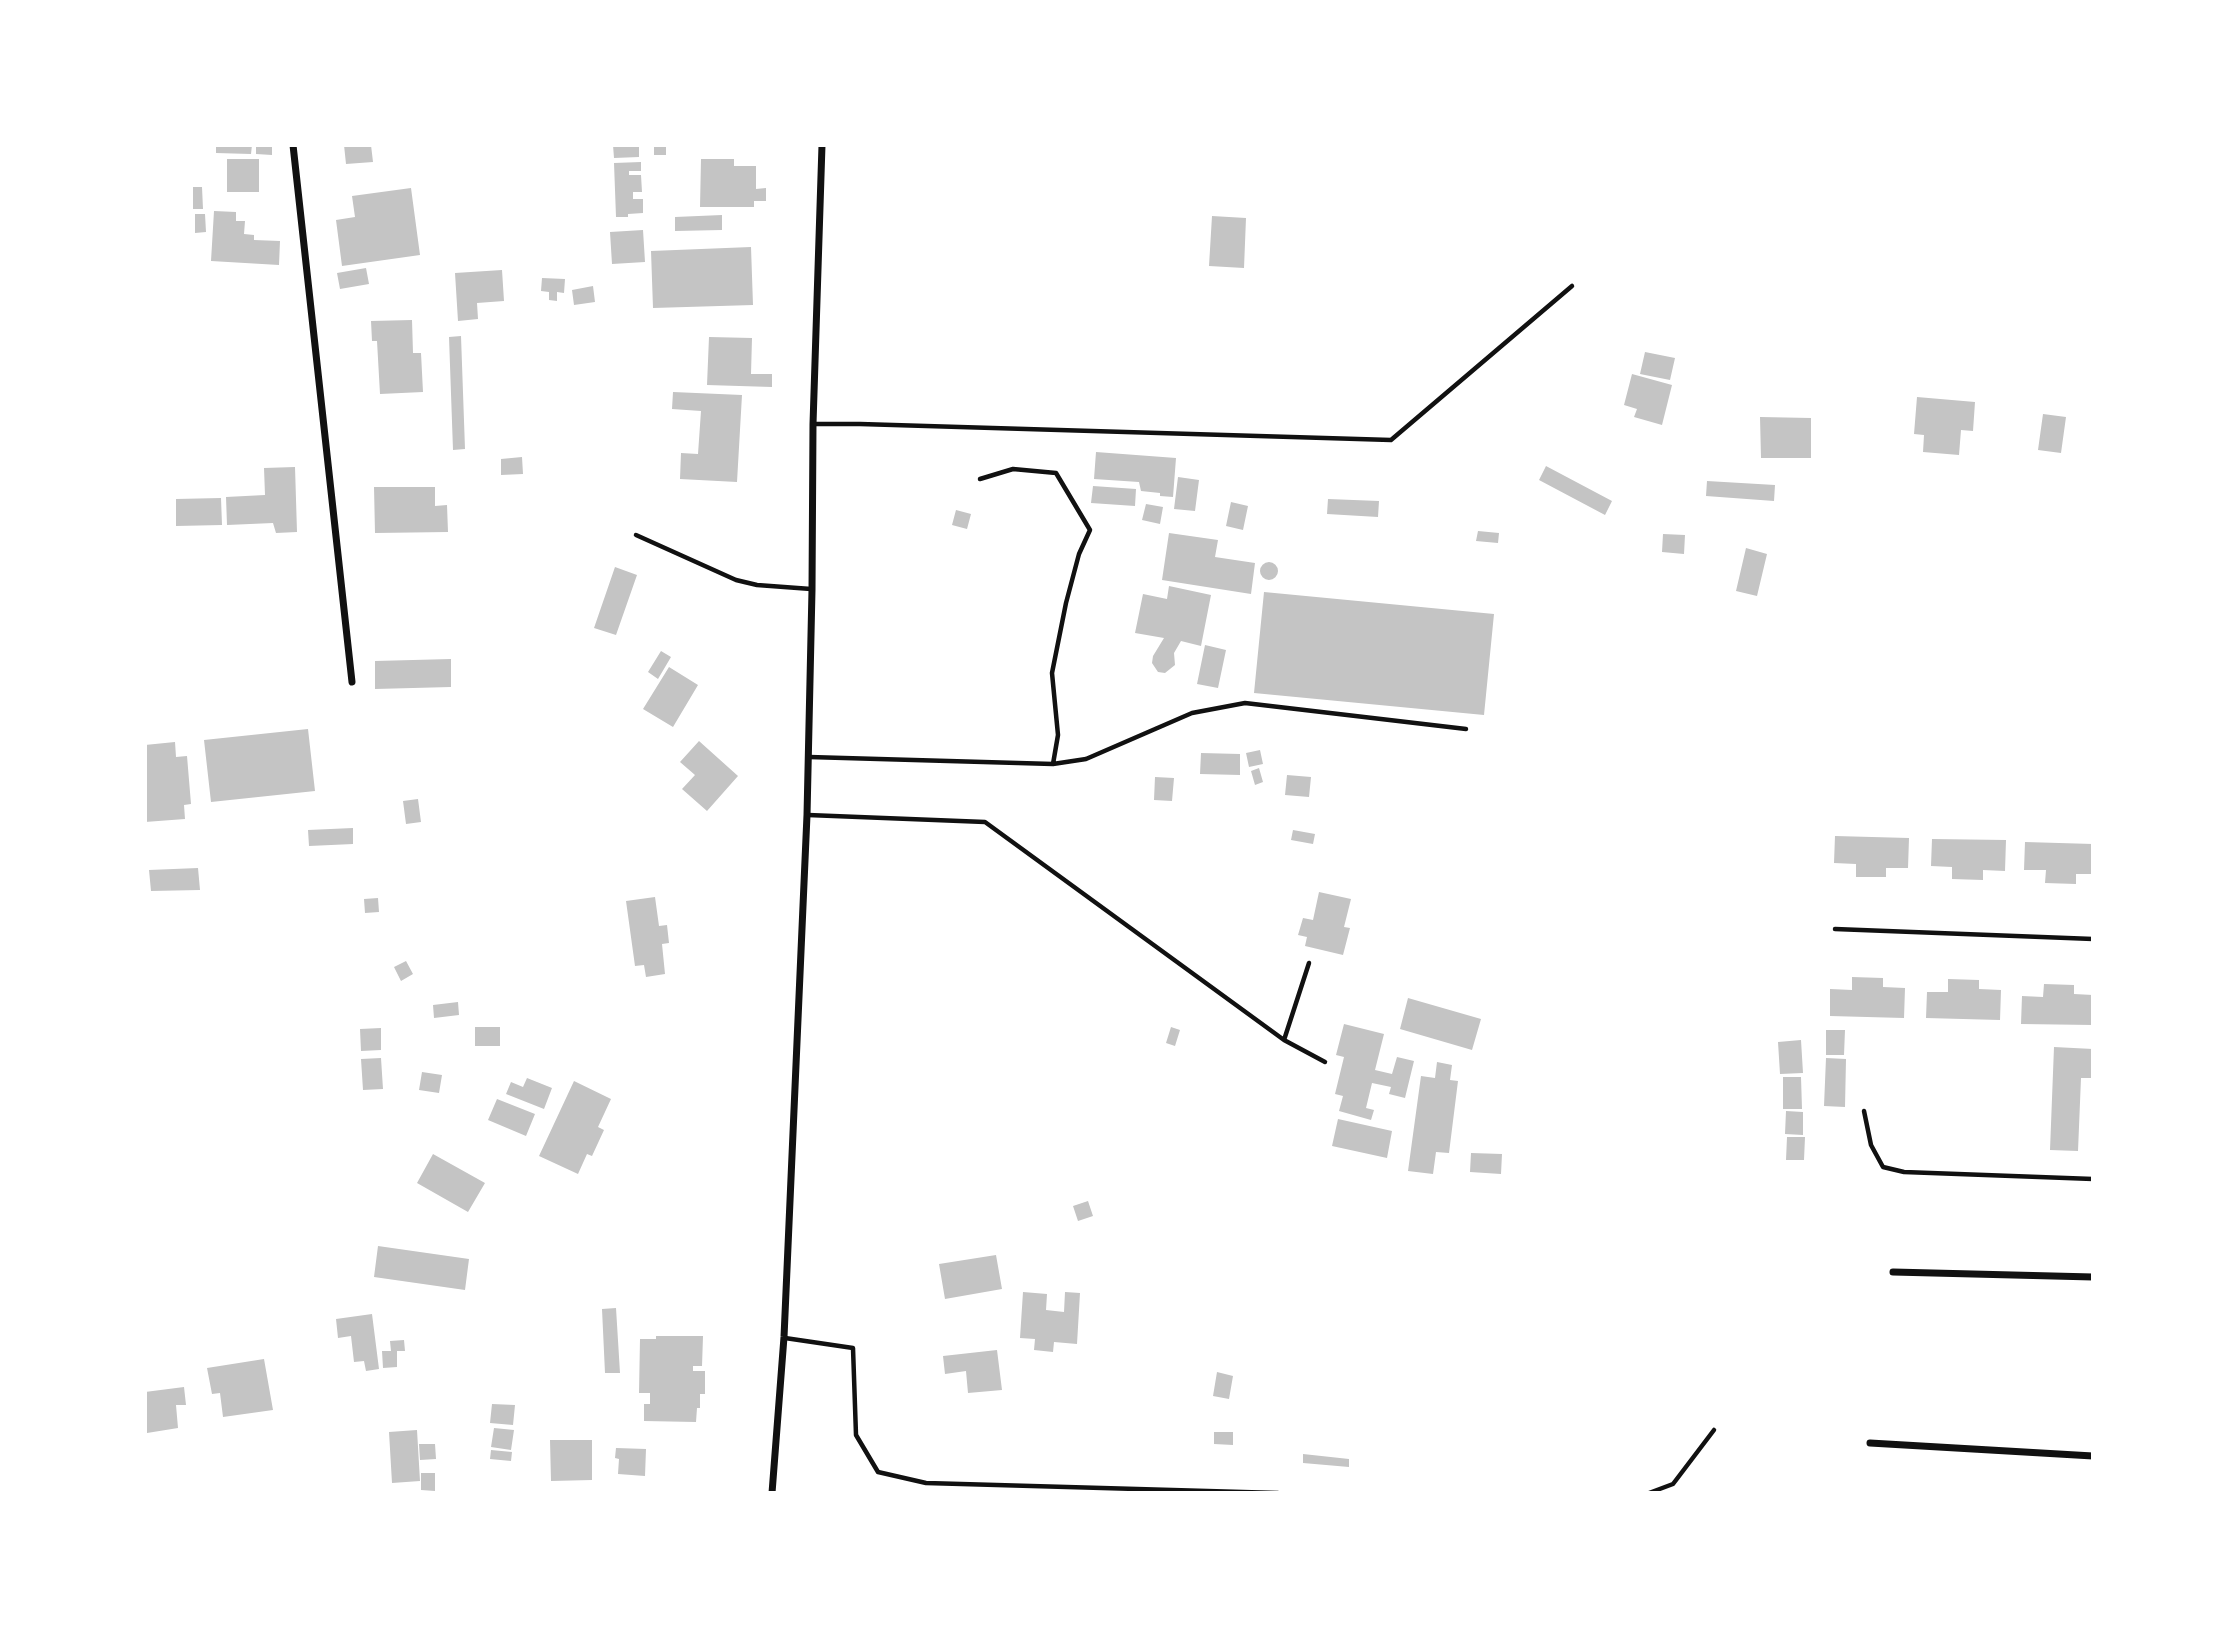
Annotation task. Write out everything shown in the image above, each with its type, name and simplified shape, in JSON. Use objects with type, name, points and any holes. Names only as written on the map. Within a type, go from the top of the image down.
[{"type":"street","points":[[293,145],[352,682]]},
{"type":"street","points":[[772,1493],[784,1338],[807,815],[813,424],[822,145]]},
{"type":"street","points":[[1893,1272],[2093,1277]]},
{"type":"street","points":[[1870,1443],[2093,1455]]},
{"type":"lane","points":[[813,424],[1391,440],[1572,286]]},
{"type":"lane","points":[[980,479],[1013,469],[1056,474],[1090,530],[1076,566],[1052,673],[1058,735],[1053,764]]},
{"type":"lane","points":[[636,535],[736,580],[757,585],[812,590]]},
{"type":"lane","points":[[808,757],[1053,764],[1086,759],[1192,713],[1245,703],[1466,729]]},
{"type":"lane","points":[[807,815],[985,822],[1283,1040],[1325,1062]]},
{"type":"lane","points":[[1835,929],[2093,939]]},
{"type":"lane","points":[[1283,1040],[1309,963]]},
{"type":"lane","points":[[1864,1111],[1871,1144],[1883,1167],[1904,1172],[2093,1179]]},
{"type":"lane","points":[[784,1338],[853,1348],[856,1435],[878,1472],[926,1483],[1278,1493]]},
{"type":"lane","points":[[1649,1493],[1674,1484],[1714,1430]]},
{"type":"building","points":[[216,145],[252,145],[251,154],[216,153]]},
{"type":"building","points":[[256,145],[272,145],[272,155],[256,154]]},
{"type":"building","points":[[344,145],[371,145],[373,162],[346,164]]},
{"type":"building","points":[[613,145],[639,145],[639,157],[614,158]]},
{"type":"building","points":[[654,145],[666,145],[666,155],[654,155]]},
{"type":"building","points":[[227,159],[259,159],[259,192],[227,192]]},
{"type":"building","points":[[701,159],[734,159],[734,166],[756,166],[756,189],[766,188],[766,201],[754,201],[754,207],[700,207]]},
{"type":"building","points":[[641,162],[641,171],[629,171],[629,175],[641,175],[642,192],[633,192],[633,199],[643,199],[643,213],[616,217],[614,163]]},
{"type":"building","points":[[193,187],[202,187],[203,209],[193,209]]},
{"type":"building","points":[[411,188],[420,255],[342,266],[336,220],[355,217],[352,196]]},
{"type":"building","points":[[214,211],[236,212],[236,221],[245,221],[244,234],[254,235],[254,240],[280,241],[279,265],[211,261]]},
{"type":"building","points":[[195,214],[205,214],[206,232],[195,233]]},
{"type":"building","points":[[722,215],[722,230],[675,231],[675,217]]},
{"type":"building","points":[[1212,216],[1246,218],[1244,268],[1209,266]]},
{"type":"building","points":[[643,230],[645,262],[612,264],[610,232]]},
{"type":"building","points":[[751,247],[753,305],[653,308],[651,251]]},
{"type":"building","points":[[366,268],[369,284],[340,289],[337,273]]},
{"type":"building","points":[[502,270],[504,301],[477,303],[478,319],[458,321],[455,273]]},
{"type":"building","points":[[542,278],[565,279],[564,293],[557,292],[557,301],[549,300],[549,292],[541,291]]},
{"type":"building","points":[[593,286],[595,302],[574,305],[572,290]]},
{"type":"building","points":[[412,320],[413,353],[421,353],[423,392],[380,394],[377,341],[372,341],[371,321]]},
{"type":"building","points":[[461,336],[465,449],[453,450],[449,337]]},
{"type":"building","points":[[709,337],[752,338],[751,374],[772,374],[772,387],[707,385]]},
{"type":"building","points":[[1645,352],[1675,358],[1670,380],[1640,374]]},
{"type":"building","points":[[1632,374],[1672,385],[1662,425],[1634,417],[1637,409],[1624,405]]},
{"type":"building","points":[[673,392],[742,395],[737,482],[680,479],[681,453],[698,454],[701,411],[672,409]]},
{"type":"building","points":[[1917,397],[1975,402],[1973,431],[1961,430],[1959,455],[1923,452],[1924,435],[1914,434]]},
{"type":"building","points":[[2043,414],[2066,417],[2061,453],[2038,450]]},
{"type":"building","points":[[1760,417],[1811,418],[1811,458],[1761,458]]},
{"type":"building","points":[[1096,452],[1176,458],[1173,497],[1141,491],[1139,482],[1094,479]]},
{"type":"building","points":[[522,457],[523,474],[501,475],[501,459]]},
{"type":"building","points":[[1546,466],[1612,501],[1605,515],[1539,480]]},
{"type":"building","points":[[295,467],[297,532],[276,533],[273,523],[227,525],[226,497],[265,495],[264,468]]},
{"type":"building","points":[[1178,477],[1199,480],[1195,511],[1174,509]]},
{"type":"building","points":[[1707,481],[1775,485],[1774,501],[1706,496]]},
{"type":"building","points":[[1093,486],[1136,489],[1135,506],[1091,503]]},
{"type":"building","points":[[374,487],[435,487],[435,506],[447,505],[448,532],[375,533]]},
{"type":"building","points":[[221,498],[222,525],[176,526],[176,499]]},
{"type":"building","points":[[1328,499],[1379,501],[1378,517],[1327,514]]},
{"type":"building","points":[[1231,502],[1248,506],[1243,530],[1226,526]]},
{"type":"building","points":[[1146,504],[1163,507],[1160,524],[1142,520]]},
{"type":"building","points":[[956,510],[971,514],[967,529],[952,525]]},
{"type":"building","points":[[1478,531],[1499,533],[1498,543],[1476,541]]},
{"type":"building","points":[[1169,533],[1218,540],[1215,557],[1255,563],[1251,594],[1162,580]]},
{"type":"building","points":[[1663,534],[1685,535],[1684,554],[1662,552]]},
{"type":"building","points":[[1746,548],[1767,554],[1757,596],[1736,591]]},
{"type":"building","points":[[1269,562],[1275,565],[1278,571],[1275,577],[1269,580],[1263,577],[1260,571],[1263,565]]},
{"type":"building","points":[[615,567],[637,575],[616,635],[594,628]]},
{"type":"building","points":[[1169,586],[1211,595],[1201,646],[1181,641],[1174,653],[1175,665],[1165,673],[1158,672],[1152,663],[1153,656],[1164,638],[1135,633],[1143,594],[1167,599]]},
{"type":"building","points":[[1264,592],[1494,614],[1484,715],[1254,693]]},
{"type":"building","points":[[1205,645],[1226,650],[1218,688],[1197,684]]},
{"type":"building","points":[[661,651],[671,657],[658,679],[648,672]]},
{"type":"building","points":[[451,659],[451,687],[375,689],[375,661]]},
{"type":"building","points":[[669,667],[698,685],[673,727],[643,709]]},
{"type":"building","points":[[308,729],[315,791],[211,802],[204,740]]},
{"type":"building","points":[[699,741],[738,776],[707,811],[682,789],[695,775],[680,762]]},
{"type":"building","points":[[175,742],[176,757],[187,756],[191,804],[184,805],[185,819],[145,822],[145,745]]},
{"type":"building","points":[[1260,750],[1263,764],[1249,767],[1246,753]]},
{"type":"building","points":[[1201,753],[1240,754],[1240,775],[1200,774]]},
{"type":"building","points":[[1259,768],[1263,782],[1255,785],[1251,771]]},
{"type":"building","points":[[1287,775],[1311,777],[1309,797],[1285,795]]},
{"type":"building","points":[[1155,777],[1174,778],[1172,801],[1154,800]]},
{"type":"building","points":[[418,799],[421,822],[406,824],[403,801]]},
{"type":"building","points":[[353,828],[353,844],[309,846],[308,830]]},
{"type":"building","points":[[1293,830],[1315,834],[1313,844],[1291,840]]},
{"type":"building","points":[[1835,836],[1909,838],[1908,868],[1886,868],[1886,877],[1856,877],[1856,864],[1834,863]]},
{"type":"building","points":[[1932,839],[2006,840],[2005,871],[1983,870],[1983,880],[1952,879],[1952,867],[1931,866]]},
{"type":"building","points":[[2025,842],[2093,844],[2093,874],[2076,874],[2076,884],[2045,883],[2046,870],[2024,870]]},
{"type":"building","points":[[198,868],[200,890],[151,891],[149,870]]},
{"type":"building","points":[[1319,892],[1351,899],[1344,927],[1350,928],[1343,955],[1305,946],[1307,937],[1298,935],[1303,918],[1313,920]]},
{"type":"building","points":[[655,897],[659,926],[667,925],[669,943],[662,944],[665,974],[646,977],[644,965],[635,966],[626,901]]},
{"type":"building","points":[[378,898],[379,912],[365,913],[364,899]]},
{"type":"building","points":[[406,961],[413,974],[401,981],[394,967]]},
{"type":"building","points":[[1852,977],[1883,978],[1883,987],[1905,988],[1904,1018],[1830,1016],[1830,989],[1852,990]]},
{"type":"building","points":[[1948,979],[1979,980],[1979,989],[2001,990],[2000,1020],[1926,1018],[1927,992],[1948,992]]},
{"type":"building","points":[[2044,984],[2074,985],[2074,994],[2093,995],[2093,1025],[2021,1024],[2022,996],[2043,997]]},
{"type":"building","points":[[1408,998],[1481,1019],[1472,1050],[1400,1029]]},
{"type":"building","points":[[458,1002],[459,1015],[434,1018],[433,1005]]},
{"type":"building","points":[[1344,1024],[1384,1034],[1375,1070],[1392,1074],[1397,1057],[1414,1061],[1405,1098],[1389,1094],[1391,1087],[1372,1083],[1366,1108],[1374,1110],[1371,1120],[1339,1111],[1343,1096],[1335,1094],[1344,1057],[1336,1055]]},
{"type":"building","points":[[475,1027],[500,1027],[500,1046],[475,1046]]},
{"type":"building","points":[[1171,1027],[1180,1030],[1175,1046],[1166,1043]]},
{"type":"building","points":[[381,1028],[381,1050],[361,1051],[360,1029]]},
{"type":"building","points":[[1826,1030],[1845,1030],[1844,1055],[1826,1055]]},
{"type":"building","points":[[1801,1040],[1803,1073],[1780,1074],[1778,1042]]},
{"type":"building","points":[[2054,1047],[2093,1049],[2093,1078],[2081,1078],[2078,1151],[2050,1150]]},
{"type":"building","points":[[381,1058],[383,1089],[363,1090],[361,1059]]},
{"type":"building","points":[[1826,1058],[1846,1059],[1845,1107],[1824,1106]]},
{"type":"building","points":[[1437,1062],[1452,1065],[1450,1080],[1458,1081],[1449,1153],[1436,1152],[1433,1174],[1408,1171],[1421,1076],[1435,1078]]},
{"type":"building","points":[[422,1072],[442,1075],[439,1093],[419,1090]]},
{"type":"building","points":[[1783,1077],[1801,1077],[1802,1109],[1783,1109]]},
{"type":"building","points":[[527,1078],[552,1088],[544,1109],[506,1094],[511,1082],[523,1087]]},
{"type":"building","points":[[574,1081],[611,1099],[598,1127],[604,1130],[592,1156],[587,1154],[578,1174],[539,1156]]},
{"type":"building","points":[[497,1099],[535,1114],[526,1136],[488,1120]]},
{"type":"building","points":[[1786,1111],[1803,1112],[1803,1135],[1785,1134]]},
{"type":"building","points":[[1338,1119],[1392,1131],[1387,1158],[1332,1146]]},
{"type":"building","points":[[1787,1137],[1805,1137],[1804,1160],[1786,1160]]},
{"type":"building","points":[[1471,1153],[1502,1154],[1501,1174],[1470,1172]]},
{"type":"building","points":[[433,1154],[485,1183],[468,1212],[417,1183]]},
{"type":"building","points":[[1088,1201],[1093,1216],[1078,1221],[1073,1206]]},
{"type":"building","points":[[378,1246],[469,1259],[465,1290],[374,1277]]},
{"type":"building","points":[[996,1255],[1002,1289],[945,1299],[939,1264]]},
{"type":"building","points":[[1023,1292],[1047,1294],[1046,1310],[1064,1312],[1065,1292],[1080,1293],[1077,1344],[1054,1342],[1053,1352],[1034,1350],[1035,1339],[1020,1338]]},
{"type":"building","points":[[616,1308],[620,1373],[605,1373],[602,1309]]},
{"type":"building","points":[[372,1314],[379,1369],[366,1371],[364,1361],[354,1362],[351,1336],[338,1338],[336,1319]]},
{"type":"building","points":[[656,1336],[703,1336],[702,1366],[693,1366],[693,1371],[705,1371],[705,1394],[700,1394],[696,1422],[644,1421],[644,1404],[650,1404],[650,1393],[639,1393],[640,1339],[656,1339]]},
{"type":"building","points":[[404,1340],[405,1351],[397,1351],[397,1367],[383,1368],[382,1351],[391,1351],[390,1341]]},
{"type":"building","points":[[997,1350],[1002,1390],[968,1393],[966,1371],[945,1374],[943,1356]]},
{"type":"building","points":[[264,1359],[273,1410],[223,1417],[220,1393],[212,1394],[207,1368]]},
{"type":"building","points":[[1217,1372],[1233,1376],[1229,1399],[1213,1396]]},
{"type":"building","points":[[184,1387],[186,1405],[176,1405],[178,1428],[147,1433],[145,1392]]},
{"type":"building","points":[[492,1404],[515,1405],[513,1425],[490,1423]]},
{"type":"building","points":[[494,1428],[514,1430],[511,1450],[491,1447]]},
{"type":"building","points":[[417,1430],[420,1481],[392,1483],[389,1432]]},
{"type":"building","points":[[1214,1432],[1233,1432],[1233,1445],[1214,1444]]},
{"type":"building","points":[[550,1440],[592,1440],[592,1480],[551,1481]]},
{"type":"building","points":[[419,1444],[435,1444],[436,1459],[420,1460]]},
{"type":"building","points":[[616,1448],[646,1449],[645,1476],[618,1474],[619,1459],[615,1458]]},
{"type":"building","points":[[491,1450],[512,1452],[511,1461],[490,1459]]},
{"type":"building","points":[[1303,1454],[1349,1459],[1349,1467],[1303,1463]]},
{"type":"building","points":[[421,1473],[435,1473],[435,1491],[421,1490]]}]
